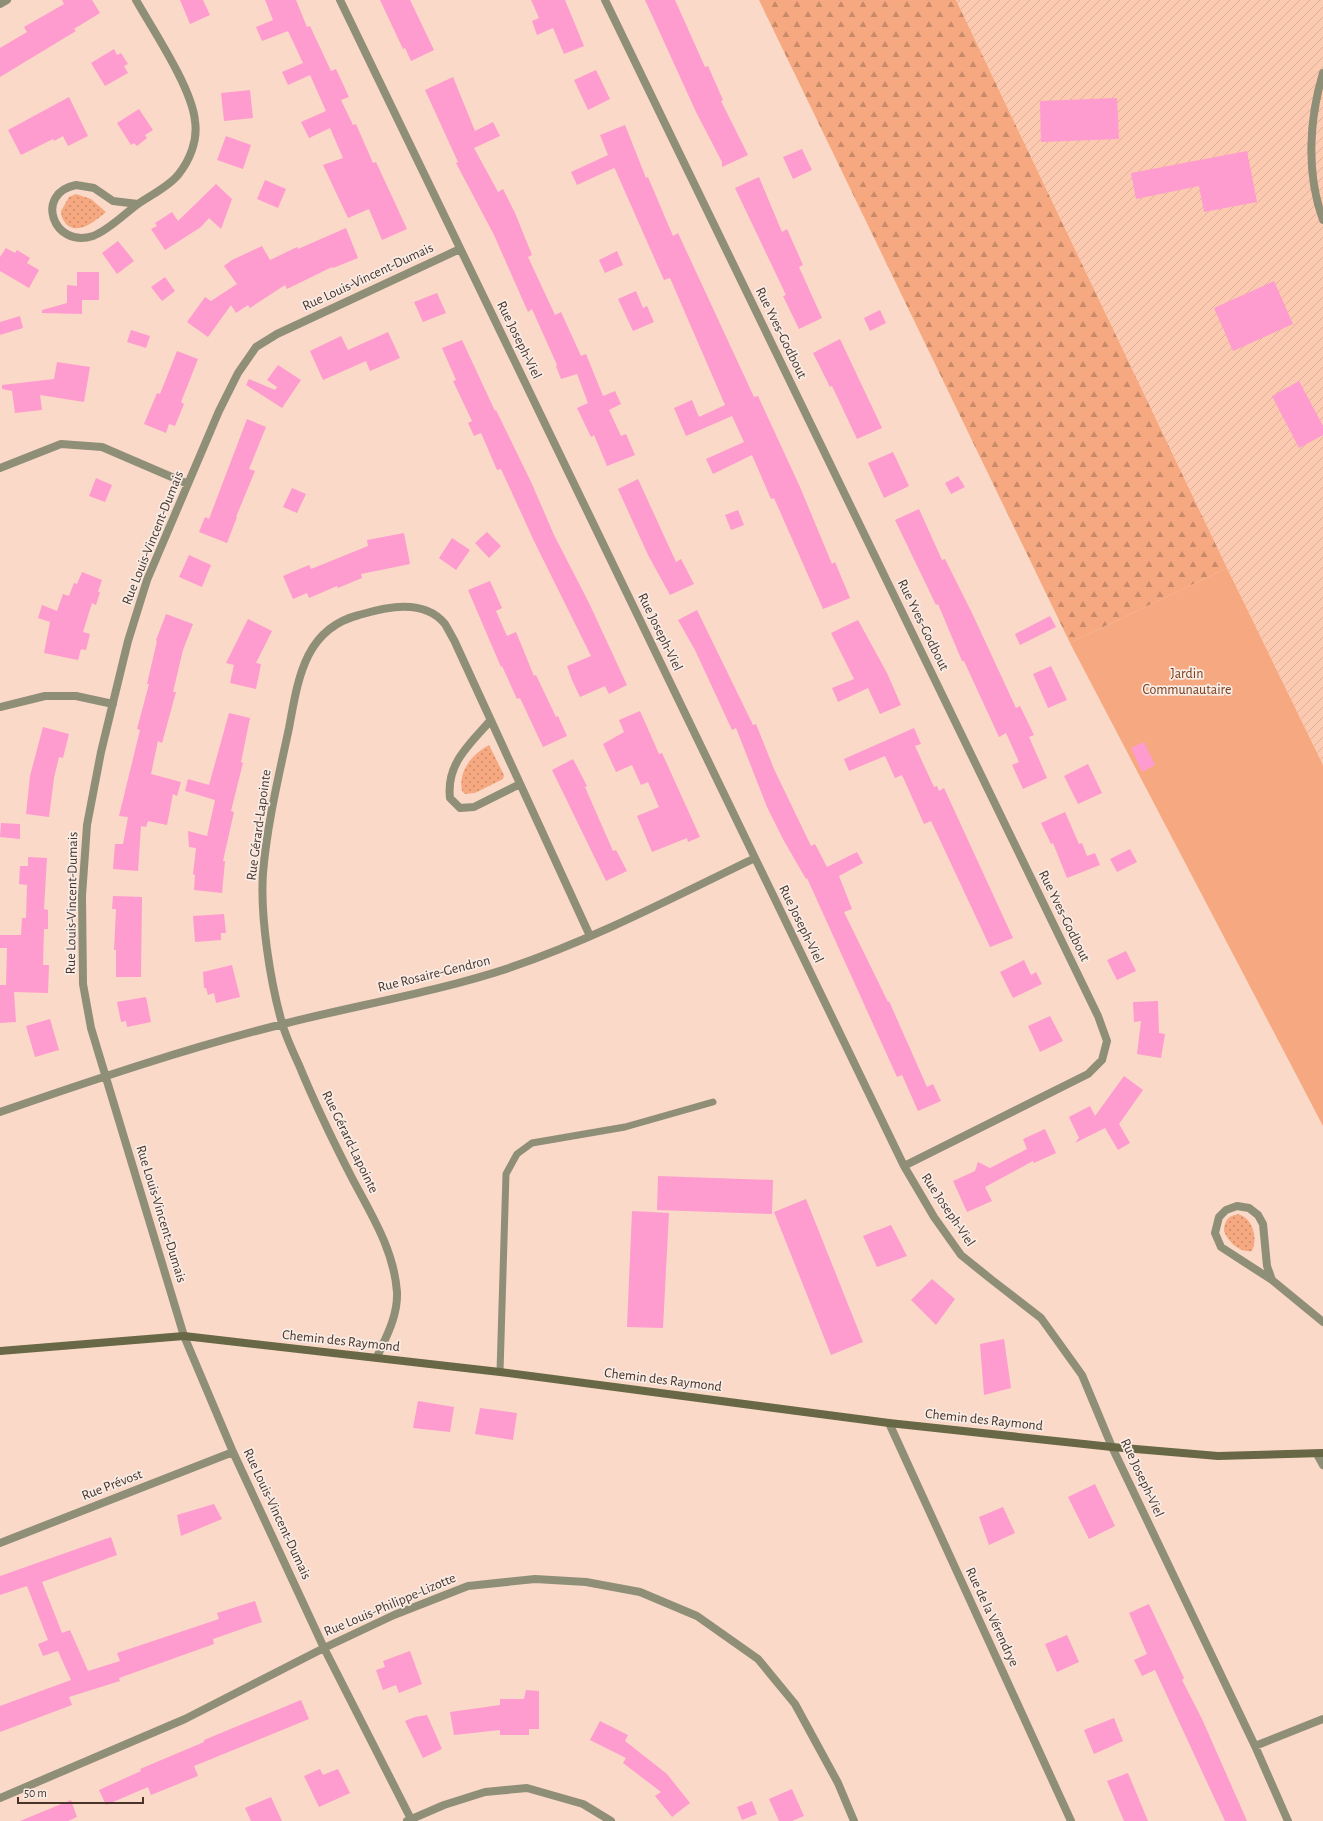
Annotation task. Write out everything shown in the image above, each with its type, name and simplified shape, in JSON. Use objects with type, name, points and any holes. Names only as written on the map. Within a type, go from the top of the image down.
[{"type":"street","points":[[0,4],[7,0]]},
{"type":"street","points":[[136,0],[176,72],[190,101],[196,120],[195,137],[189,157],[177,176],[160,190],[138,204],[104,230],[93,236],[80,238],[68,236],[58,228],[53,217],[52,205],[58,194],[66,187],[76,185],[94,188],[113,201],[138,204]]},
{"type":"street","name":"Rue Joseph-Viel","points":[[340,0],[904,1166],[934,1216],[962,1255],[1041,1318],[1082,1376],[1112,1447],[1288,1821]]},
{"type":"street","name":"Rue Yves-Godbout","points":[[605,0],[1098,1016],[1107,1041],[1102,1060],[1088,1074],[904,1166]]},
{"type":"street","points":[[1323,73],[1316,98],[1311,136],[1313,174],[1318,206],[1323,220]]},
{"type":"street","name":"Rue Louis-Vincent-Dumais","points":[[410,1820],[324,1648],[233,1452],[184,1336],[91,1028],[83,984],[82,896],[87,824],[128,641],[147,580],[238,373],[256,347],[277,334],[460,249]]},
{"type":"street","points":[[0,468],[61,444],[102,447],[188,484]]},
{"type":"street","name":"Rue Gérard-Lapointe","points":[[376,1357],[394,1319],[397,1294],[393,1268],[384,1239],[317,1108],[282,1024],[264,918],[263,873],[273,807],[297,683],[312,648],[322,634],[347,618],[383,608],[408,606],[428,612],[444,623],[454,640],[590,936]]},
{"type":"street","points":[[0,707],[45,696],[76,696],[113,704]]},
{"type":"street","points":[[490,721],[460,756],[448,784],[450,798],[460,808],[474,807],[520,784]]},
{"type":"street","name":"Rue Rosaire-Gendron","points":[[0,1112],[106,1075],[282,1024],[470,979],[546,955],[590,936],[755,858]]},
{"type":"street","points":[[1272,1280],[1267,1266],[1263,1224],[1258,1215],[1249,1208],[1237,1206],[1226,1210],[1219,1217],[1215,1232],[1221,1247],[1272,1280],[1323,1322]]},
{"type":"street","name":"Chemin des Raymond","points":[[0,1351],[184,1336],[500,1372],[889,1423],[1112,1447],[1218,1456],[1320,1453]]},
{"type":"street","name":"Rue de la Vérendrye","points":[[889,1423],[1071,1821]]},
{"type":"street","name":"Rue Prévost","points":[[0,1543],[233,1452]]},
{"type":"street","points":[[1320,1453],[1323,1465]]},
{"type":"street","name":"Rue Louis-Philippe-Lizotte","points":[[0,1798],[185,1719],[324,1648],[394,1615],[468,1586],[535,1579],[586,1582],[640,1592],[697,1616],[758,1659],[795,1704],[838,1783],[854,1821]]},
{"type":"street","points":[[1254,1746],[1323,1719]]},
{"type":"street","points":[[410,1820],[444,1805],[485,1792],[527,1788],[583,1804],[611,1821]]},
{"type":"lane","points":[[500,1372],[506,1174],[517,1154],[532,1143],[625,1127],[713,1102]]},
{"type":"shaded area","points":[[956,0],[1323,0],[1323,765],[1227,568]]},
{"type":"green space","points":[[759,0],[956,0],[1227,568],[1070,643]]},
{"type":"green space","points":[[76,194],[91,199],[106,212],[93,222],[82,227],[72,228],[67,225],[62,218],[61,211],[69,197]]},
{"type":"green space","name":"Jardin Communautaire","points":[[1227,568],[1323,765],[1323,1126],[1070,643]]},
{"type":"green space","points":[[489,745],[504,775],[503,779],[475,793],[465,794],[462,791],[461,784],[464,770],[477,753]]},
{"type":"green space","points":[[1238,1214],[1243,1216],[1251,1224],[1253,1229],[1254,1246],[1252,1251],[1243,1250],[1235,1246],[1228,1239],[1224,1231],[1227,1220]]},
{"type":"building","points":[[62,0],[92,0],[100,13],[74,29],[76,31],[0,77],[0,48],[27,32],[24,27],[64,4]]},
{"type":"building","points":[[180,0],[203,0],[210,15],[190,24]]},
{"type":"building","points":[[265,0],[296,0],[307,27],[310,26],[331,71],[336,69],[349,97],[341,100],[353,125],[356,124],[373,163],[376,162],[407,229],[382,240],[369,209],[348,218],[323,165],[343,158],[330,128],[309,138],[301,122],[326,111],[310,75],[288,85],[282,72],[303,63],[288,31],[262,41],[256,27],[273,20]]},
{"type":"building","points":[[380,0],[410,0],[434,50],[411,61],[405,48],[403,49]]},
{"type":"building","points":[[531,0],[565,0],[584,46],[564,54],[553,28],[537,35],[532,21],[539,18]]},
{"type":"building","points":[[645,0],[675,0],[705,67],[708,66],[723,100],[721,101],[748,155],[722,167],[722,162],[696,112]]},
{"type":"building","points":[[114,49],[117,55],[121,53],[128,64],[124,66],[128,73],[105,86],[91,63]]},
{"type":"building","points":[[596,70],[610,99],[588,110],[574,80]]},
{"type":"building","points":[[453,77],[475,131],[493,122],[500,136],[474,148],[498,192],[503,189],[515,213],[532,255],[528,257],[555,315],[561,312],[581,356],[586,354],[603,396],[615,391],[621,404],[609,410],[621,436],[626,434],[635,455],[607,466],[594,435],[591,437],[577,408],[588,403],[577,374],[561,379],[556,366],[557,365],[532,309],[528,312],[494,235],[456,163],[458,162],[425,90]]},
{"type":"building","points":[[250,90],[253,118],[224,121],[221,93]]},
{"type":"building","points":[[69,97],[88,136],[68,146],[63,136],[54,141],[53,139],[21,155],[8,130]]},
{"type":"building","points":[[1117,98],[1119,139],[1041,142],[1040,101]]},
{"type":"building","points":[[139,109],[153,130],[145,135],[147,138],[137,146],[134,143],[131,145],[117,123]]},
{"type":"building","points":[[625,125],[646,178],[648,177],[673,236],[678,233],[754,397],[758,396],[800,487],[832,564],[835,562],[850,598],[823,609],[774,498],[771,499],[752,455],[713,474],[706,459],[744,442],[732,416],[686,436],[674,408],[692,400],[699,417],[725,405],[670,278],[664,280],[615,169],[614,168],[577,185],[571,172],[608,155],[600,135]]},
{"type":"building","points":[[226,136],[251,145],[243,169],[217,160]]},
{"type":"building","points":[[802,149],[812,170],[793,179],[783,157]]},
{"type":"building","points":[[1247,151],[1257,202],[1204,212],[1199,186],[1136,199],[1131,173]]},
{"type":"building","points":[[759,177],[782,232],[787,229],[803,265],[799,267],[822,318],[799,329],[783,296],[786,295],[735,188]]},
{"type":"building","points":[[265,180],[286,189],[278,208],[257,199]]},
{"type":"building","points":[[216,184],[232,199],[221,229],[209,218],[201,227],[165,250],[151,229],[157,226],[155,223],[172,212],[178,221]]},
{"type":"building","points":[[346,228],[358,258],[333,268],[332,267],[287,289],[285,285],[250,308],[248,305],[236,313],[231,305],[208,337],[187,322],[205,297],[211,301],[237,284],[224,266],[232,260],[262,246],[270,260],[297,247],[298,249]]},
{"type":"building","points":[[118,241],[134,261],[117,274],[102,253]]},
{"type":"building","points":[[6,248],[15,253],[17,250],[30,258],[27,263],[39,270],[29,288],[0,271],[0,257]]},
{"type":"building","points":[[617,251],[623,265],[605,273],[599,260]]},
{"type":"building","points":[[77,272],[99,272],[99,300],[82,300],[82,314],[42,313],[42,310],[67,303],[67,285],[77,286]]},
{"type":"building","points":[[165,277],[175,291],[162,301],[151,287]]},
{"type":"building","points":[[1274,281],[1293,324],[1233,351],[1214,308]]},
{"type":"building","points":[[636,291],[643,308],[647,306],[654,322],[633,331],[618,299]]},
{"type":"building","points":[[437,293],[446,313],[423,322],[414,302]]},
{"type":"building","points":[[880,310],[886,323],[870,331],[864,318]]},
{"type":"building","points":[[20,316],[23,328],[0,335],[0,322]]},
{"type":"building","points":[[131,330],[150,336],[146,348],[127,342]]},
{"type":"building","points":[[388,332],[400,358],[370,371],[366,361],[323,380],[310,351],[341,336],[348,350]]},
{"type":"building","points":[[840,339],[882,428],[857,439],[832,386],[830,387],[813,353]]},
{"type":"building","points":[[462,340],[627,685],[609,694],[605,686],[580,697],[572,680],[567,666],[591,656],[534,541],[501,469],[497,470],[481,433],[474,436],[468,423],[472,421],[453,381],[456,380],[442,348]]},
{"type":"building","points":[[177,351],[198,359],[181,402],[184,404],[175,426],[169,424],[166,433],[144,424],[157,393],[160,394]]},
{"type":"building","points":[[57,362],[90,367],[84,402],[40,395],[42,410],[15,413],[12,391],[2,389],[2,385],[54,379]]},
{"type":"building","points":[[278,365],[301,380],[282,408],[246,385],[249,379],[275,390],[277,387],[267,380]]},
{"type":"building","points":[[1299,381],[1323,426],[1323,435],[1299,448],[1272,396]]},
{"type":"building","points":[[247,419],[266,427],[249,469],[255,471],[227,543],[199,532],[205,517],[209,519]]},
{"type":"building","points":[[893,452],[909,486],[884,498],[868,463]]},
{"type":"building","points":[[958,476],[965,487],[951,494],[945,483]]},
{"type":"building","points":[[96,478],[112,485],[105,502],[89,496]]},
{"type":"building","points":[[638,479],[676,562],[681,559],[694,584],[670,595],[648,555],[618,489]]},
{"type":"building","points":[[292,488],[306,494],[297,513],[283,507]]},
{"type":"building","points":[[919,509],[942,560],[945,559],[972,613],[1016,708],[1020,706],[1034,735],[1029,737],[1047,778],[1023,789],[1012,765],[1019,762],[1006,733],[999,737],[964,661],[962,661],[938,604],[936,605],[895,520]]},
{"type":"building","points":[[738,510],[744,525],[731,530],[725,515]]},
{"type":"building","points":[[487,532],[501,546],[489,558],[475,543]]},
{"type":"building","points":[[404,533],[410,564],[361,574],[362,578],[338,588],[337,586],[309,598],[307,593],[293,599],[283,576],[309,565],[311,569],[368,546],[367,540]]},
{"type":"building","points":[[452,538],[470,550],[456,570],[439,558]]},
{"type":"building","points":[[189,555],[211,565],[202,587],[179,577]]},
{"type":"building","points":[[82,572],[102,580],[96,605],[92,603],[83,632],[90,634],[86,650],[81,649],[78,660],[44,653],[50,622],[38,618],[42,605],[57,611],[63,594],[69,596],[74,583],[77,584]]},
{"type":"building","points":[[490,581],[502,608],[496,611],[507,636],[516,632],[534,676],[536,675],[567,736],[543,747],[520,698],[517,699],[502,666],[501,667],[468,590]]},
{"type":"building","points":[[697,610],[753,725],[756,724],[774,769],[811,846],[815,844],[827,867],[857,852],[863,863],[839,876],[852,909],[844,912],[888,1002],[889,1001],[927,1087],[933,1084],[941,1101],[918,1111],[902,1075],[897,1077],[807,878],[806,879],[784,841],[767,807],[736,728],[732,730],[695,650],[678,620]]},
{"type":"building","points":[[166,614],[193,624],[183,650],[173,692],[176,692],[162,743],[158,741],[151,774],[181,782],[177,796],[173,794],[167,825],[148,821],[146,827],[141,826],[138,871],[113,869],[115,844],[123,844],[128,817],[119,816],[140,730],[137,729],[149,684],[147,684],[156,640]]},
{"type":"building","points":[[1050,616],[1056,627],[1020,645],[1015,634]]},
{"type":"building","points":[[248,619],[272,631],[256,663],[261,664],[256,689],[230,683],[234,665],[226,663]]},
{"type":"building","points":[[858,620],[887,673],[901,705],[880,714],[868,688],[838,702],[832,688],[854,679],[831,633]]},
{"type":"building","points":[[1051,666],[1067,700],[1048,708],[1033,674]]},
{"type":"building","points":[[640,711],[659,754],[662,753],[700,837],[688,842],[687,838],[652,852],[637,816],[659,807],[648,782],[641,785],[632,765],[616,772],[603,744],[624,732],[619,720]]},
{"type":"building","points":[[229,713],[250,718],[241,762],[243,763],[231,811],[234,812],[223,861],[225,861],[222,893],[194,890],[195,875],[193,874],[196,848],[189,847],[188,831],[207,836],[215,800],[185,791],[188,779],[209,785]]},
{"type":"building","points":[[43,727],[69,734],[63,758],[59,757],[54,778],[49,817],[26,814],[30,776]]},
{"type":"building","points":[[914,728],[921,744],[915,746],[934,787],[937,786],[939,791],[944,788],[1013,938],[990,947],[931,821],[924,824],[902,775],[895,778],[885,756],[849,771],[844,759]]},
{"type":"building","points":[[1144,742],[1155,765],[1142,772],[1131,748]]},
{"type":"building","points":[[573,759],[587,786],[585,787],[613,851],[616,850],[627,871],[606,881],[552,770]]},
{"type":"building","points":[[1088,764],[1102,793],[1078,804],[1064,776]]},
{"type":"building","points":[[1065,812],[1079,844],[1082,843],[1087,856],[1095,853],[1100,865],[1067,878],[1053,843],[1051,844],[1041,823]]},
{"type":"building","points":[[1,823],[20,824],[20,839],[0,837]]},
{"type":"building","points":[[1130,849],[1137,862],[1117,872],[1110,859]]},
{"type":"building","points":[[28,857],[47,858],[44,909],[48,910],[48,929],[44,929],[43,965],[49,965],[48,993],[14,992],[16,1022],[0,1023],[0,985],[6,985],[7,948],[0,948],[0,935],[21,935],[22,918],[26,918],[27,885],[19,884],[20,866],[28,866]]},
{"type":"building","points":[[113,896],[142,897],[141,977],[116,977],[116,950],[114,950],[116,909],[112,909]]},
{"type":"building","points":[[224,914],[226,933],[221,933],[221,940],[195,942],[193,916]]},
{"type":"building","points":[[1126,951],[1136,971],[1117,980],[1107,960]]},
{"type":"building","points":[[1024,960],[1031,975],[1036,972],[1042,984],[1013,998],[1000,972]]},
{"type":"building","points":[[232,965],[240,997],[216,1003],[214,993],[208,995],[206,988],[204,988],[203,972]]},
{"type":"building","points":[[146,997],[151,1022],[127,1027],[126,1021],[121,1022],[117,1002]]},
{"type":"building","points":[[1158,1001],[1159,1033],[1165,1034],[1161,1058],[1137,1054],[1141,1021],[1134,1022],[1133,1002]]},
{"type":"building","points":[[1050,1016],[1063,1041],[1040,1052],[1028,1026]]},
{"type":"building","points":[[50,1019],[59,1050],[35,1057],[26,1026]]},
{"type":"building","points":[[1124,1076],[1143,1090],[1119,1124],[1130,1143],[1118,1150],[1105,1128],[1075,1143],[1079,1138],[1069,1117],[1090,1106],[1095,1116]]},
{"type":"building","points":[[1045,1129],[1056,1153],[1034,1163],[1033,1161],[985,1187],[992,1201],[967,1212],[953,1181],[975,1171],[978,1162],[990,1168],[1027,1149],[1023,1139]]},
{"type":"building","points":[[658,1176],[773,1180],[772,1214],[657,1210]]},
{"type":"building","points":[[806,1199],[863,1342],[831,1355],[774,1212]]},
{"type":"building","points":[[632,1211],[669,1213],[663,1328],[627,1327]]},
{"type":"building","points":[[891,1225],[907,1256],[877,1267],[863,1236]]},
{"type":"building","points":[[932,1279],[955,1299],[936,1325],[911,1300]]},
{"type":"building","points":[[1004,1339],[1011,1388],[984,1395],[980,1344]]},
{"type":"building","points":[[418,1401],[454,1407],[450,1432],[413,1428]]},
{"type":"building","points":[[480,1408],[517,1413],[513,1440],[475,1434]]},
{"type":"building","points":[[1095,1484],[1115,1526],[1089,1539],[1068,1497]]},
{"type":"building","points":[[214,1504],[222,1519],[181,1536],[177,1515]]},
{"type":"building","points":[[1003,1507],[1015,1533],[989,1545],[979,1517]]},
{"type":"building","points":[[111,1537],[117,1555],[42,1582],[62,1633],[70,1630],[88,1671],[120,1661],[117,1653],[219,1619],[217,1613],[255,1601],[262,1622],[213,1639],[214,1644],[119,1678],[120,1681],[69,1697],[72,1705],[0,1732],[0,1706],[71,1680],[58,1651],[43,1656],[38,1644],[48,1640],[27,1586],[0,1595],[0,1576]]},
{"type":"building","points":[[1149,1604],[1184,1678],[1182,1680],[1202,1719],[1247,1821],[1225,1821],[1155,1670],[1142,1676],[1134,1660],[1147,1654],[1129,1613]]},
{"type":"building","points":[[1067,1635],[1079,1662],[1057,1672],[1045,1644]]},
{"type":"building","points":[[410,1651],[422,1684],[399,1693],[396,1685],[383,1690],[376,1670],[385,1667],[383,1661]]},
{"type":"building","points":[[526,1690],[539,1691],[539,1729],[529,1729],[529,1735],[500,1735],[500,1730],[454,1735],[450,1712],[500,1705],[500,1699],[524,1699]]},
{"type":"building","points":[[301,1700],[309,1719],[194,1766],[198,1776],[151,1795],[148,1787],[106,1805],[99,1790],[141,1771],[140,1769],[204,1742],[204,1740]]},
{"type":"building","points":[[427,1715],[442,1749],[423,1758],[405,1721],[415,1717]]},
{"type":"building","points":[[1114,1718],[1123,1741],[1094,1754],[1084,1730]]},
{"type":"building","points":[[600,1721],[628,1735],[625,1741],[667,1774],[690,1803],[672,1817],[655,1796],[661,1792],[623,1763],[626,1758],[590,1740]]},
{"type":"building","points":[[320,1769],[323,1775],[338,1769],[350,1793],[319,1807],[304,1776]]},
{"type":"building","points":[[1128,1773],[1148,1821],[1124,1821],[1107,1781]]},
{"type":"building","points":[[792,1789],[804,1816],[792,1821],[779,1821],[769,1799]]},
{"type":"building","points":[[271,1797],[282,1821],[251,1821],[245,1808]]},
{"type":"building","points":[[71,1800],[77,1817],[68,1821],[20,1821]]},
{"type":"building","points":[[752,1801],[757,1814],[742,1820],[737,1807]]}]
